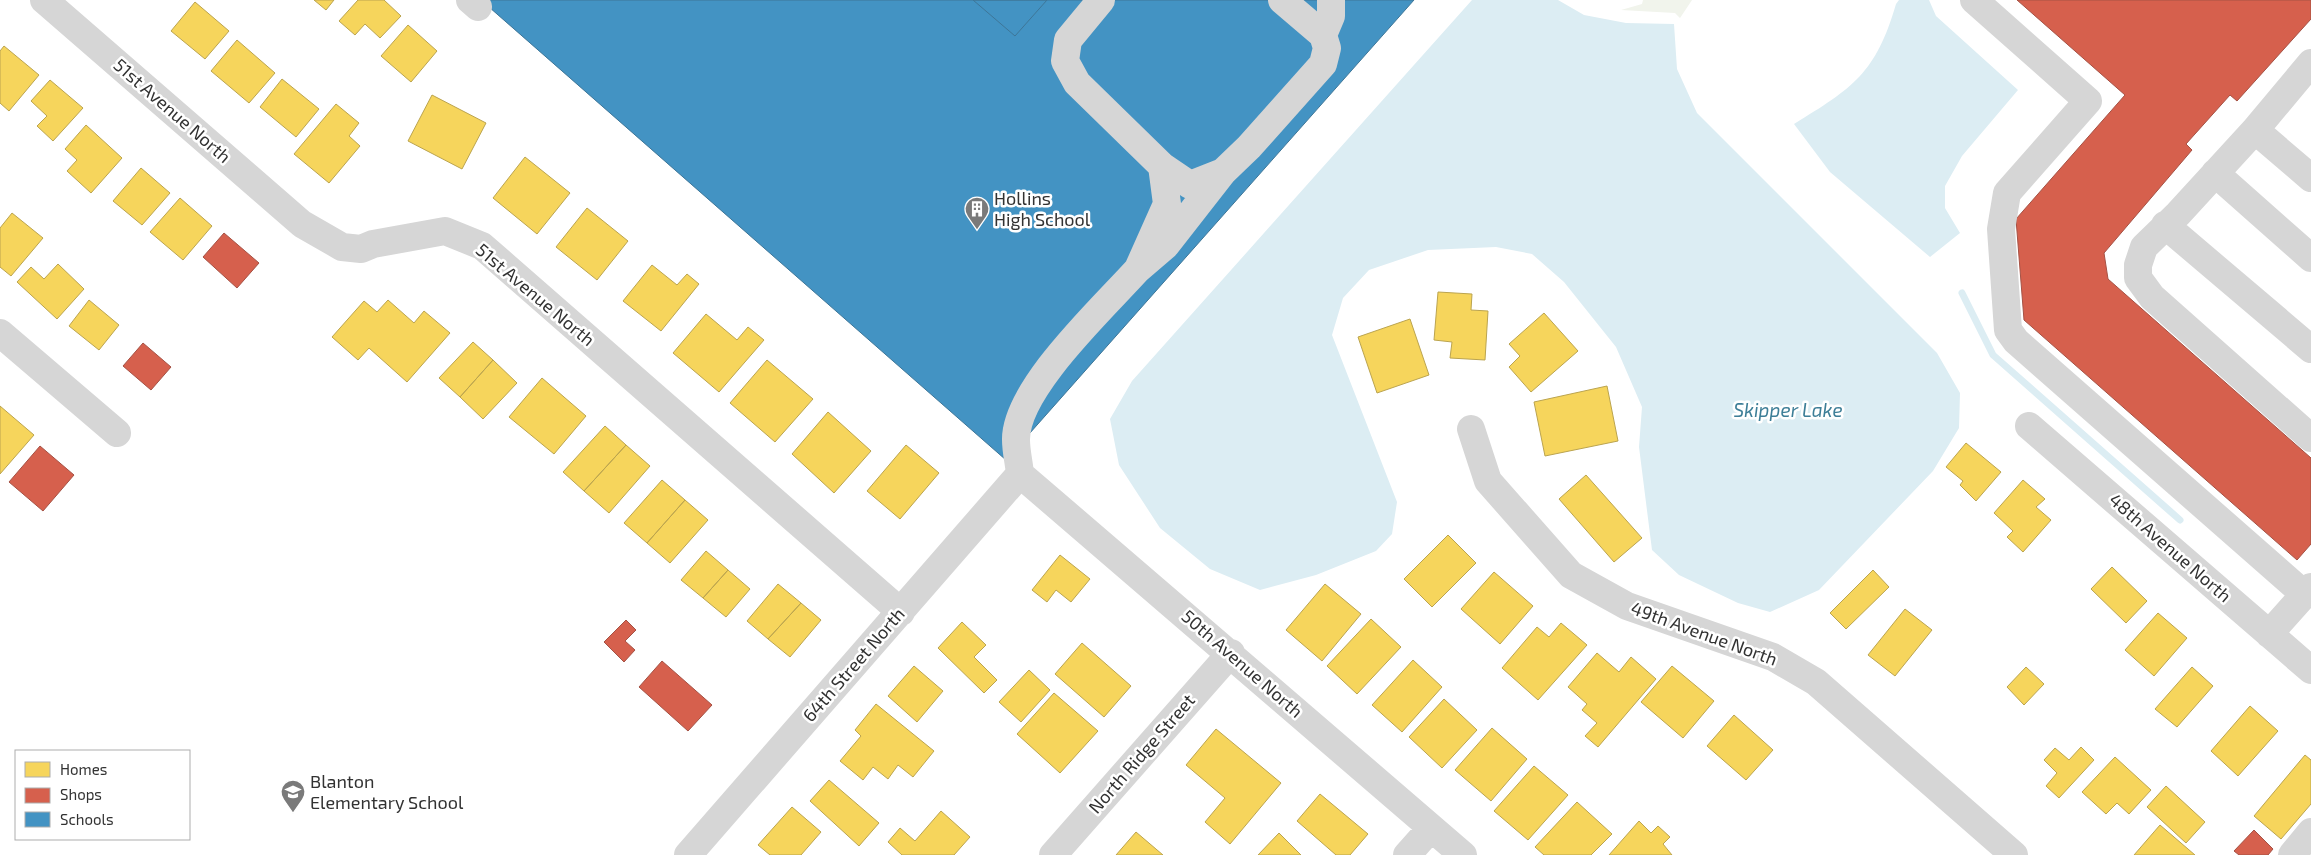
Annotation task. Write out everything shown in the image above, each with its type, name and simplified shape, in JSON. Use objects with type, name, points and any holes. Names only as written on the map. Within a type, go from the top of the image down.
[{"type":"street","name":"51st Avenue North","points":[[44,0],[302,224],[342,247],[361,249],[373,244],[445,232],[482,246],[901,612]]},
{"type":"street","points":[[1101,0],[1068,40],[1065,61],[1077,83],[1162,166],[1190,185]]},
{"type":"street","points":[[1020,474],[1016,439],[1023,408],[1040,378],[1138,270],[1166,245],[1223,172],[1249,147],[1323,64],[1327,48],[1323,35],[1282,0]]},
{"type":"street","points":[[1323,35],[1331,16],[1331,0]]},
{"type":"street","points":[[1974,0],[2088,101],[2007,193],[2001,229],[2008,330],[2016,341],[2308,590],[2269,634]]},
{"type":"street","points":[[2305,81],[2254,130],[2178,214],[2144,247],[2138,265],[2138,278],[2152,297],[2311,438]]},
{"type":"street","points":[[2254,130],[2311,178]]},
{"type":"street","points":[[1162,166],[1167,204]]},
{"type":"street","points":[[1138,270],[1167,204],[1190,185],[1223,172]]},
{"type":"street","points":[[2215,173],[2311,258]]},
{"type":"street","points":[[2165,225],[2311,349]]},
{"type":"street","points":[[0,333],[117,433]]},
{"type":"street","name":"48th Avenue North","points":[[2029,426],[2311,670]]},
{"type":"street","name":"49th Avenue North","points":[[1471,430],[1488,481],[1571,574],[1627,606],[1773,657],[1816,682],[2014,855]]},
{"type":"street","name":"64th Street North","points":[[688,855],[1020,474]]},
{"type":"street","name":"50th Avenue North","points":[[1020,474],[1231,653],[1463,855]]},
{"type":"street","name":"North Ridge Street","points":[[1053,855],[1231,653]]},
{"type":"street","points":[[1407,855],[1431,828]]},
{"type":"street","points":[[2292,855],[2311,832]]},
{"type":"shaded area","points":[[1643,0],[1692,0],[1680,18],[1675,13],[1621,10],[1642,4]]},
{"type":"water","name":"Skipper Lake","points":[[1472,0],[1558,0],[1584,15],[1626,23],[1674,24],[1677,69],[1697,113],[1937,353],[1960,393],[1959,428],[1933,471],[1819,590],[1770,612],[1738,603],[1679,575],[1652,550],[1639,447],[1642,407],[1616,347],[1564,282],[1532,254],[1496,247],[1428,250],[1369,270],[1343,298],[1332,335],[1397,502],[1392,534],[1376,551],[1316,575],[1260,590],[1210,569],[1160,528],[1119,465],[1110,419],[1132,381]]},
{"type":"water","points":[[1899,0],[1929,0],[1936,16],[2018,90],[1962,156],[1945,186],[1945,208],[1960,233],[1930,257],[1830,172],[1794,124],[1832,100],[1860,76],[1880,47]]},
{"type":"building: Homes","points":[[314,0],[334,0],[326,10]]},
{"type":"building: Homes","points":[[358,0],[384,0],[401,16],[380,38],[365,24],[355,35],[339,21]]},
{"type":"building: Homes","points":[[195,2],[229,31],[205,59],[171,31]]},
{"type":"building: Homes","points":[[408,25],[437,51],[411,82],[381,56]]},
{"type":"building: Homes","points":[[237,40],[275,73],[249,103],[211,71]]},
{"type":"building: Homes","points":[[4,46],[39,75],[9,111],[0,103],[0,51]]},
{"type":"building: Homes","points":[[282,79],[319,109],[296,137],[260,107]]},
{"type":"building: Homes","points":[[50,80],[83,108],[53,141],[37,126],[47,116],[31,101]]},
{"type":"building: Homes","points":[[432,95],[486,123],[462,169],[408,141]]},
{"type":"building: Homes","points":[[336,104],[359,123],[349,136],[360,146],[329,183],[294,154]]},
{"type":"building: Homes","points":[[86,125],[122,158],[91,193],[67,171],[77,160],[65,149]]},
{"type":"building: Homes","points":[[525,157],[570,193],[537,234],[493,198]]},
{"type":"building: Homes","points":[[141,168],[170,193],[142,225],[113,201]]},
{"type":"building: Homes","points":[[180,198],[212,226],[183,260],[150,232]]},
{"type":"building: Homes","points":[[587,208],[628,241],[597,280],[556,247]]},
{"type":"building: Homes","points":[[12,213],[43,238],[11,276],[0,267],[0,228]]},
{"type":"building: Homes","points":[[58,264],[84,289],[57,319],[17,282],[31,267],[44,279]]},
{"type":"building: Homes","points":[[652,265],[677,285],[687,274],[699,284],[661,331],[623,301]]},
{"type":"building: Homes","points":[[1438,292],[1472,294],[1471,310],[1488,311],[1485,360],[1450,358],[1452,342],[1434,340]]},
{"type":"building: Homes","points":[[89,300],[119,325],[99,350],[69,326]]},
{"type":"building: Homes","points":[[388,300],[414,323],[424,311],[450,333],[407,382],[369,348],[358,360],[332,337],[364,301],[377,312]]},
{"type":"building: Homes","points":[[1544,313],[1578,351],[1531,392],[1509,367],[1520,356],[1509,344]]},
{"type":"building: Homes","points":[[706,314],[737,340],[748,327],[764,340],[719,392],[673,353]]},
{"type":"building: Homes","points":[[1410,319],[1429,375],[1377,393],[1358,337]]},
{"type":"building: Homes","points":[[473,342],[493,360],[460,397],[439,378]]},
{"type":"building: Homes","points":[[493,360],[517,383],[483,419],[460,397]]},
{"type":"building: Homes","points":[[767,360],[813,399],[775,442],[730,403]]},
{"type":"building: Homes","points":[[542,378],[586,416],[554,454],[509,417]]},
{"type":"building: Homes","points":[[1607,386],[1618,441],[1545,456],[1534,402]]},
{"type":"building: Homes","points":[[0,406],[34,435],[0,474]]},
{"type":"building: Homes","points":[[828,412],[871,451],[834,493],[792,454]]},
{"type":"building: Homes","points":[[605,426],[626,445],[584,491],[563,472]]},
{"type":"building: Homes","points":[[1966,443],[2001,472],[1976,501],[1960,485],[1963,481],[1946,467]]},
{"type":"building: Homes","points":[[626,445],[650,466],[609,513],[584,491]]},
{"type":"building: Homes","points":[[906,445],[939,473],[900,519],[867,491]]},
{"type":"building: Homes","points":[[1586,475],[1642,538],[1614,562],[1559,499]]},
{"type":"building: Homes","points":[[662,480],[685,500],[647,543],[624,523]]},
{"type":"building: Homes","points":[[2023,480],[2045,499],[2036,507],[2051,520],[2023,552],[2007,537],[2013,531],[1994,513]]},
{"type":"building: Homes","points":[[685,500],[708,520],[670,563],[647,543]]},
{"type":"building: Homes","points":[[1448,535],[1476,563],[1432,607],[1404,579]]},
{"type":"building: Homes","points":[[706,551],[728,570],[703,598],[681,580]]},
{"type":"building: Homes","points":[[1060,555],[1090,579],[1071,602],[1056,590],[1047,602],[1032,590]]},
{"type":"building: Homes","points":[[2112,567],[2147,601],[2126,623],[2091,589]]},
{"type":"building: Homes","points":[[728,570],[750,589],[726,617],[703,598]]},
{"type":"building: Homes","points":[[1873,570],[1889,587],[1846,629],[1830,613]]},
{"type":"building: Homes","points":[[1494,572],[1533,606],[1500,644],[1461,609]]},
{"type":"building: Homes","points":[[778,584],[801,603],[768,639],[747,621]]},
{"type":"building: Homes","points":[[1325,584],[1361,614],[1322,661],[1286,630]]},
{"type":"building: Homes","points":[[801,603],[821,620],[790,657],[768,639]]},
{"type":"building: Homes","points":[[1905,609],[1932,630],[1895,676],[1868,655]]},
{"type":"building: Homes","points":[[2158,613],[2187,638],[2154,676],[2125,650]]},
{"type":"building: Homes","points":[[1371,619],[1401,647],[1357,694],[1327,666]]},
{"type":"building: Homes","points":[[962,622],[986,645],[974,657],[997,680],[984,693],[938,648]]},
{"type":"building: Homes","points":[[1561,623],[1587,645],[1538,700],[1502,668],[1537,627],[1549,637]]},
{"type":"building: Homes","points":[[1082,643],[1131,686],[1104,717],[1055,674]]},
{"type":"building: Homes","points":[[1597,653],[1619,672],[1631,657],[1656,679],[1598,747],[1585,736],[1597,723],[1582,710],[1587,704],[1568,687]]},
{"type":"building: Homes","points":[[1413,660],[1442,687],[1402,732],[1372,705]]},
{"type":"building: Homes","points":[[914,666],[943,691],[917,722],[888,696]]},
{"type":"building: Homes","points":[[1672,666],[1714,701],[1683,738],[1641,702]]},
{"type":"building: Homes","points":[[2026,667],[2044,684],[2024,705],[2007,687]]},
{"type":"building: Homes","points":[[2192,667],[2213,686],[2177,727],[2155,709]]},
{"type":"building: Homes","points":[[1029,670],[1050,690],[1021,722],[999,702]]},
{"type":"building: Homes","points":[[1054,693],[1098,731],[1060,773],[1017,734]]},
{"type":"building: Homes","points":[[1444,699],[1477,730],[1442,768],[1409,737]]},
{"type":"building: Homes","points":[[876,704],[934,751],[913,777],[898,765],[888,779],[873,767],[863,780],[840,761],[861,736],[855,730]]},
{"type":"building: Homes","points":[[2250,706],[2278,731],[2238,776],[2211,751]]},
{"type":"building: Homes","points":[[1734,715],[1773,750],[1746,780],[1707,746]]},
{"type":"building: Homes","points":[[1492,728],[1527,759],[1491,801],[1455,770]]},
{"type":"building: Homes","points":[[1216,729],[1281,783],[1230,844],[1205,822],[1225,798],[1186,765]]},
{"type":"building: Homes","points":[[2081,747],[2094,760],[2059,798],[2046,786],[2057,773],[2044,760],[2055,748],[2069,760]]},
{"type":"building: Homes","points":[[2305,755],[2311,760],[2311,804],[2281,839],[2254,816]]},
{"type":"building: Homes","points":[[2115,757],[2151,790],[2129,814],[2117,803],[2106,814],[2082,792]]},
{"type":"building: Homes","points":[[1534,766],[1568,795],[1528,840],[1494,811]]},
{"type":"building: Homes","points":[[829,780],[879,823],[859,846],[810,801]]},
{"type":"building: Homes","points":[[2166,786],[2205,822],[2186,843],[2147,807]]},
{"type":"building: Homes","points":[[1320,794],[1368,834],[1350,855],[1336,855],[1297,821]]},
{"type":"building: Homes","points":[[1577,802],[1612,834],[1591,855],[1544,855],[1535,847]]},
{"type":"building: Homes","points":[[792,807],[821,832],[801,855],[770,855],[758,845]]},
{"type":"building: Homes","points":[[941,811],[970,837],[954,855],[902,855],[888,842],[900,828],[915,841]]},
{"type":"building: Homes","points":[[1639,821],[1651,833],[1658,826],[1670,837],[1663,844],[1672,855],[1609,855]]},
{"type":"building: Homes","points":[[2160,825],[2195,855],[2134,855]]},
{"type":"building: Homes","points":[[1136,832],[1163,855],[1116,855]]},
{"type":"building: Homes","points":[[1279,833],[1301,855],[1258,855]]},
{"type":"building: Shops","points":[[2017,0],[2311,0],[2311,19],[2237,101],[2230,95],[2186,144],[2192,150],[2104,253],[2108,279],[2311,458],[2311,544],[2297,560],[2024,320],[2016,219],[2125,95]]},
{"type":"building: Shops","points":[[224,233],[259,263],[237,288],[203,257]]},
{"type":"building: Shops","points":[[143,343],[171,367],[151,390],[123,366]]},
{"type":"building: Shops","points":[[40,446],[74,475],[43,511],[9,482]]},
{"type":"building: Shops","points":[[626,620],[636,630],[625,641],[635,650],[624,662],[604,642]]},
{"type":"building: Shops","points":[[662,661],[712,705],[688,731],[639,687]]},
{"type":"building: Shops","points":[[2254,830],[2273,849],[2268,855],[2239,855],[2234,851]]},
{"type":"building: Schools","name":"Hollins High School","points":[[481,0],[1414,0],[1006,460]]},
{"type":"building: Schools","points":[[973,0],[1047,0],[1015,36]]},
{"type":"waterway","points":[[1962,293],[1993,355],[2180,520]]},
{"type":"place","name":"Hollins High School","points":[[977,230]]},
{"type":"place","name":"Blanton Elementary School","points":[[293,813]]}]
